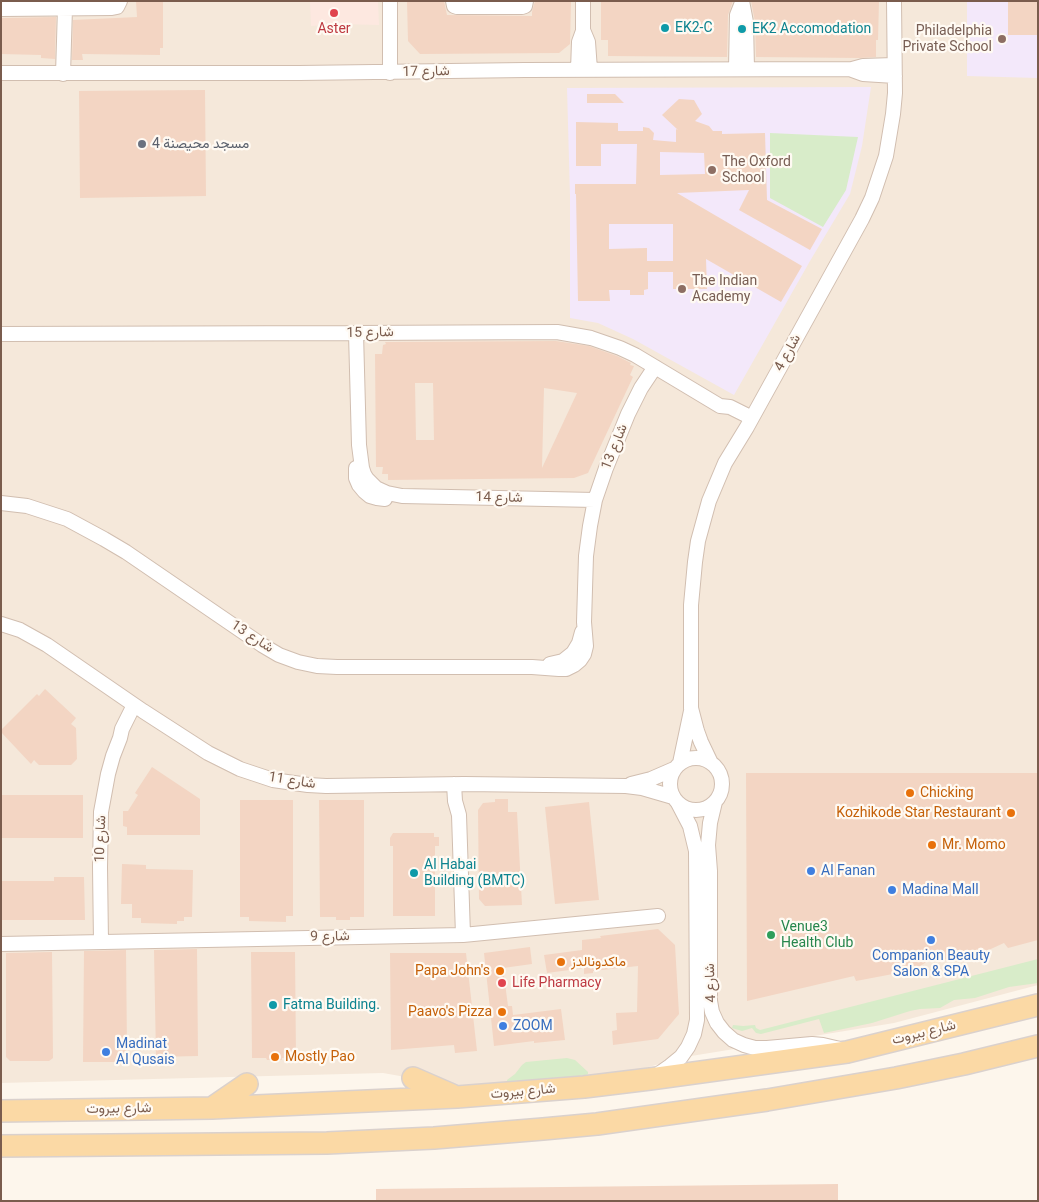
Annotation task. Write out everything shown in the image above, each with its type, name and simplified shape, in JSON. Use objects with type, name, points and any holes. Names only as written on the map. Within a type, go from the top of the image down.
[{"type":"main road","name":"شارع بيروت","points":[[1,1111],[212,1108],[457,1097],[559,1089],[650,1079],[847,1052],[1038,1005]]},
{"type":"main road","points":[[1,1146],[327,1143],[543,1130],[767,1100],[896,1078],[1035,1047]]},
{"type":"main road","points":[[413,1078],[457,1097]]},
{"type":"main road","points":[[212,1108],[247,1084]]},
{"type":"street","points":[[1,8],[112,8],[117,7],[120,1]]},
{"type":"street","points":[[390,1],[390,72]]},
{"type":"street","points":[[453,1],[454,6],[457,7],[524,7],[526,1]]},
{"type":"street","points":[[583,1],[584,30],[588,42],[584,70]]},
{"type":"street","name":"شارع 4","points":[[711,763],[696,731],[691,708],[691,605],[698,541],[703,521],[725,463],[872,198],[886,156],[891,133],[894,70],[894,1]]},
{"type":"street","points":[[742,3],[746,22],[742,69]]},
{"type":"street","points":[[60,74],[62,8]]},
{"type":"street","name":"شارع 17","points":[[1,73],[852,69],[863,66],[894,70]]},
{"type":"street","name":"شارع 15","points":[[1,334],[557,332],[575,334],[606,342],[634,355],[720,406],[734,409],[749,422]]},
{"type":"street","name":"شارع 14","points":[[356,333],[358,444],[356,478],[359,485],[370,496],[385,499],[402,496],[595,500]]},
{"type":"street","name":"شارع 13","points":[[1,503],[27,506],[67,519],[126,552],[262,645],[298,662],[317,666],[337,667],[532,667],[557,663],[573,653],[579,643],[584,622],[586,556],[595,500],[628,414],[641,388],[655,367]]},
{"type":"street","name":"شارع 11","points":[[1,624],[20,630],[34,638],[208,753],[224,762],[273,780],[326,786],[459,784],[626,786],[642,788],[676,800]]},
{"type":"street","name":"شارع 10","points":[[101,942],[101,812],[108,774],[120,738],[127,732],[138,708]]},
{"type":"street","name":"شارع 4","points":[[677,766],[691,708]]},
{"type":"street","points":[[692,758],[711,763],[720,775],[722,784],[720,794],[715,802],[701,810],[685,808],[676,800],[670,790],[671,775],[677,766],[692,758]]},
{"type":"street","name":"شارع 11","points":[[626,786],[651,779],[677,766]]},
{"type":"street","points":[[459,784],[463,806],[459,815],[463,935]]},
{"type":"street","name":"شارع 4","points":[[650,1079],[681,1057],[694,1034],[697,1020],[696,851],[690,826],[676,800]]},
{"type":"street","name":"شارع 4","points":[[715,802],[710,823],[708,845],[710,872],[710,1001],[717,1023],[733,1040],[755,1048],[812,1044],[847,1052]]},
{"type":"street","name":"شارع 9","points":[[1,944],[463,935],[658,916]]},
{"type":"shaded area","points":[[1,1],[1038,1],[1038,985],[894,1023],[685,1057],[612,1077],[479,1090],[383,1073],[1,1083]]},
{"type":"shaded area","points":[[310,1],[378,1],[379,25],[342,24],[311,26]]},
{"type":"shaded area","name":"Philadelphia Private School","points":[[967,1],[1038,1],[1038,78],[967,76]]},
{"type":"shaded area","points":[[871,87],[862,146],[850,194],[734,395],[633,339],[598,323],[570,318],[570,196],[567,88]]},
{"type":"green space","points":[[770,133],[858,137],[846,190],[823,227],[770,198]]},
{"type":"green space","points":[[1038,959],[1038,983],[1009,987],[975,998],[954,1000],[940,1008],[910,1011],[872,1023],[824,1033],[819,1019],[761,1034],[756,1033],[752,1028],[742,1031],[732,1028],[733,1025],[755,1025],[760,1030]]},
{"type":"green space","points":[[567,1058],[575,1060],[588,1074],[507,1085],[507,1080],[526,1062]]},
{"type":"building","points":[[136,1],[163,1],[163,48],[160,48],[160,55],[82,54],[83,60],[72,60],[73,20],[137,17]]},
{"type":"building","points":[[407,1],[444,1],[447,15],[532,16],[535,1],[571,1],[570,44],[559,53],[420,54],[408,41]]},
{"type":"building","name":"EK2-C","points":[[601,1],[733,1],[728,15],[727,57],[608,56],[608,40],[601,40]]},
{"type":"building","points":[[751,1],[879,1],[876,57],[756,57],[755,22]]},
{"type":"building","points":[[1008,1],[1038,1],[1038,35],[1008,35]]},
{"type":"building","points":[[56,17],[55,59],[41,58],[41,55],[1,54],[1,18]]},
{"type":"building","name":"مسجد محيصنة 4","points":[[205,90],[206,196],[80,198],[79,91]]},
{"type":"building","points":[[587,94],[615,94],[624,103],[587,103]]},
{"type":"building","points":[[679,99],[694,100],[702,114],[695,121],[709,126],[713,131],[722,131],[722,134],[765,133],[767,200],[822,229],[810,250],[739,210],[749,190],[677,193],[802,266],[781,302],[706,259],[707,289],[673,289],[673,272],[648,272],[648,289],[644,290],[644,295],[630,295],[630,290],[609,290],[610,301],[578,301],[575,184],[636,184],[637,144],[601,144],[601,166],[576,166],[576,122],[618,123],[618,131],[643,131],[643,127],[649,128],[654,133],[653,140],[676,142],[676,129],[678,130],[662,115]],"holes":[[[660,152],[704,153],[705,174],[660,175]],[[609,224],[673,224],[673,261],[647,261],[647,248],[609,249]]]},
{"type":"building","points":[[556,341],[589,346],[617,356],[634,366],[630,375],[633,377],[588,473],[574,478],[388,480],[388,474],[382,474],[383,467],[376,467],[375,354],[382,354],[385,342]],"holes":[[[415,383],[433,383],[434,440],[416,440]],[[544,388],[577,393],[542,468]]]},
{"type":"building","points":[[45,689],[76,718],[71,724],[76,728],[77,759],[71,765],[39,765],[34,760],[31,764],[1,732],[37,694],[39,696]]},
{"type":"building","points":[[152,767],[200,799],[200,835],[127,835],[127,827],[123,826],[123,811],[128,811],[138,795],[135,793]]},
{"type":"building","name":"Madina Mall","points":[[746,773],[1038,773],[1038,940],[1008,948],[1004,943],[982,953],[942,960],[931,959],[914,970],[856,981],[854,976],[747,1001]]},
{"type":"building","points":[[1,795],[83,795],[83,838],[1,838]]},
{"type":"building","points":[[495,799],[508,799],[508,812],[517,812],[522,905],[485,906],[479,899],[478,810],[483,803],[495,802]]},
{"type":"building","points":[[240,800],[293,800],[293,916],[286,916],[286,922],[249,921],[249,917],[240,917]]},
{"type":"building","points":[[319,800],[364,800],[364,917],[336,920],[336,917],[320,917]]},
{"type":"building","points":[[589,802],[599,900],[555,904],[545,807]]},
{"type":"building","name":"Al Habai Building (BMTC)","points":[[393,833],[434,833],[434,837],[439,837],[439,846],[435,846],[435,916],[393,916],[393,846],[390,846],[390,838]]},
{"type":"building","points":[[122,864],[146,865],[146,869],[193,870],[192,917],[184,917],[184,921],[177,921],[177,924],[141,923],[141,918],[132,918],[132,904],[121,904]]},
{"type":"building","points":[[54,877],[84,877],[85,920],[1,920],[1,881],[54,881]]},
{"type":"building","points":[[658,929],[675,945],[679,1014],[658,1039],[613,1045],[612,1031],[617,1030],[616,1013],[637,1012],[638,966],[593,971],[593,973],[584,974],[584,968],[547,973],[544,955],[582,950],[582,940]]},
{"type":"building","points":[[530,947],[532,964],[503,968],[508,1006],[512,1006],[513,1015],[561,1009],[565,1040],[534,1043],[534,1041],[494,1046],[484,953]]},
{"type":"building","points":[[197,949],[198,1056],[156,1057],[154,950]]},
{"type":"building","points":[[126,950],[127,1050],[119,1062],[83,1062],[84,951]]},
{"type":"building","points":[[52,952],[53,1058],[49,1061],[10,1061],[6,1057],[6,953]]},
{"type":"building","name":"Fatma Building.","points":[[251,952],[295,952],[296,1058],[267,1060],[266,1058],[252,1058]]},
{"type":"building","points":[[390,953],[466,953],[477,1051],[455,1053],[454,1045],[391,1050]]},
{"type":"building","points":[[838,1184],[838,1201],[376,1201],[376,1189]]},
{"type":"place","name":"Aster","points":[[334,13]]},
{"type":"place","name":"EK2-C","points":[[665,28]]},
{"type":"place","name":"EK2 Accomodation","points":[[742,29]]},
{"type":"place","name":"Philadelphia Private School","points":[[1002,39]]},
{"type":"place","name":"مسجد محيصنة 4","points":[[142,144]]},
{"type":"place","name":"The Oxford School","points":[[712,170]]},
{"type":"place","name":"The Indian Academy","points":[[682,289]]},
{"type":"place","name":"Chicking","points":[[910,793]]},
{"type":"place","name":"Kozhikode Star Restaurant","points":[[1011,813]]},
{"type":"place","name":"Mr. Momo","points":[[932,845]]},
{"type":"place","name":"Al Fanan","points":[[811,871]]},
{"type":"place","name":"Al Habai Building (BMTC)","points":[[414,873]]},
{"type":"place","name":"Madina Mall","points":[[892,890]]},
{"type":"place","name":"Venue3 Health Club","points":[[771,935]]},
{"type":"place","name":"Companion Beauty Salon & SPA","points":[[931,940]]},
{"type":"place","name":"ماكدونالدز","points":[[561,962]]},
{"type":"place","name":"Papa John's","points":[[500,971]]},
{"type":"place","name":"Life Pharmacy","points":[[502,983]]},
{"type":"place","name":"Fatma Building.","points":[[273,1005]]},
{"type":"place","name":"Paavo's Pizza","points":[[502,1012]]},
{"type":"place","name":"ZOOM","points":[[503,1026]]},
{"type":"place","name":"Madinat Al Qusais","points":[[106,1052]]},
{"type":"place","name":"Mostly Pao","points":[[275,1057]]}]
